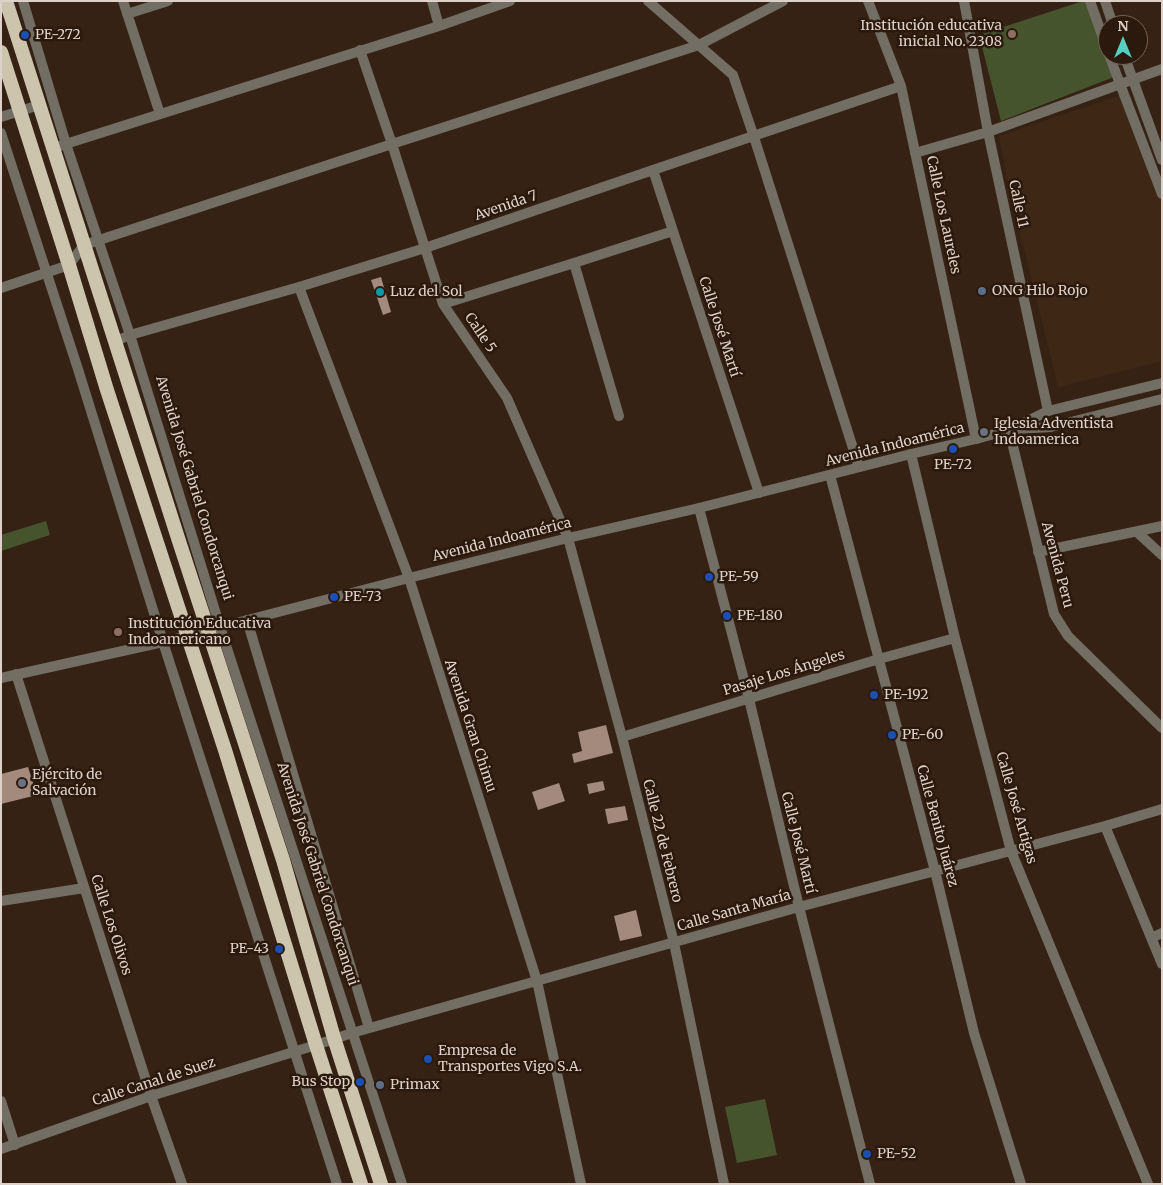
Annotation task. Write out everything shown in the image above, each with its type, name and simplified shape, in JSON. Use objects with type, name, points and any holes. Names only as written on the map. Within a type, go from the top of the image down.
[{"type":"highway","name":"Avenida José Gabriel Condorcanqui","points":[[6,1],[39,105],[59,146],[84,245],[214,628],[334,1038],[381,1184]]},
{"type":"highway","points":[[1,52],[107,390],[225,750],[316,1046],[361,1184]]},
{"type":"street","name":"Avenida José Gabriel Condorcanqui","points":[[23,1],[59,146],[98,240],[130,336],[214,628],[402,1184]]},
{"type":"street","points":[[123,1],[160,114]]},
{"type":"street","points":[[127,14],[168,1]]},
{"type":"street","points":[[432,1],[439,26]]},
{"type":"street","points":[[59,146],[439,26],[510,1]]},
{"type":"street","points":[[648,1],[733,75],[859,467]]},
{"type":"street","points":[[1,288],[69,265],[84,245],[98,240],[699,45],[783,1]]},
{"type":"street","name":"Calle Los Laureles","points":[[868,1],[901,86],[976,439]]},
{"type":"street","name":"Calle 11","points":[[964,1],[988,132],[1048,411]]},
{"type":"street","points":[[1090,1],[1098,23]]},
{"type":"street","points":[[1105,1],[1110,15]]},
{"type":"street","name":"Calle 5","points":[[360,50],[444,304],[507,398],[568,538]]},
{"type":"street","points":[[1113,65],[1159,180],[1162,194]]},
{"type":"street","points":[[1128,65],[1162,160]]},
{"type":"street","points":[[915,153],[988,132],[1162,68]]},
{"type":"street","name":"Avenida 7","points":[[116,341],[424,248],[901,86]]},
{"type":"street","points":[[1,117],[39,105]]},
{"type":"street","points":[[1,133],[337,1184]]},
{"type":"street","name":"Calle José Martí","points":[[653,170],[759,493]]},
{"type":"street","points":[[444,304],[673,231]]},
{"type":"street","points":[[574,263],[619,416]]},
{"type":"street","name":"Avenida Gran Chimu","points":[[299,287],[409,578],[538,981],[581,1184]]},
{"type":"street","name":"Avenida Indoamérica","points":[[1,678],[163,642],[568,538],[699,508],[976,439],[1009,430],[1048,411],[1162,383]]},
{"type":"street","name":"Avenida Indoamérica","points":[[1009,430],[1051,427],[1162,399]]},
{"type":"street","name":"Avenida Peru","points":[[1009,430],[1054,614],[1068,636],[1162,728]]},
{"type":"street","name":"Calle José Artigas","points":[[911,454],[955,638],[1011,851],[1148,1184]]},
{"type":"street","name":"Calle Benito Juárez","points":[[830,475],[936,871],[974,1033],[1021,1184]]},
{"type":"street","name":"Calle José Martí","points":[[699,508],[749,698],[799,907],[870,1184]]},
{"type":"street","points":[[1038,552],[1162,526]]},
{"type":"street","points":[[1137,532],[1162,555]]},
{"type":"street","name":"Calle 22 de Febrero","points":[[568,538],[622,737],[674,943],[724,1184]]},
{"type":"street","points":[[247,620],[369,1028]]},
{"type":"street","name":"Pasaje Los Ángeles","points":[[622,737],[879,659],[955,638]]},
{"type":"street","name":"Calle Los Olivos","points":[[16,674],[151,1096],[182,1184]]},
{"type":"street","name":"Calle Santa María","points":[[316,1046],[334,1038],[799,907],[1105,826],[1162,809]]},
{"type":"street","points":[[1105,826],[1162,964]]},
{"type":"street","points":[[1,901],[84,888]]},
{"type":"street","points":[[1151,938],[1162,933]]},
{"type":"street","name":"Calle Canal de Suez","points":[[1,1149],[151,1096],[316,1046]]},
{"type":"street","points":[[1,1101],[16,1145]]},
{"type":"shaded area","points":[[1124,94],[1162,205],[1162,361],[1058,387],[1009,187],[999,136]]},
{"type":"green space","points":[[1088,1],[1098,30],[1098,65],[1110,65],[1114,77],[1001,121],[979,35]]},
{"type":"green space","points":[[46,521],[50,535],[1,551],[1,535]]},
{"type":"green space","points":[[765,1099],[777,1155],[737,1163],[725,1107]]},
{"type":"building","name":"Luz del Sol","points":[[381,277],[391,312],[383,315],[371,280]]},
{"type":"building","points":[[606,725],[613,753],[574,763],[572,754],[582,751],[578,732]]},
{"type":"building","points":[[28,767],[37,795],[1,804],[1,774]]},
{"type":"building","points":[[603,781],[605,790],[589,794],[587,784]]},
{"type":"building","points":[[559,783],[565,801],[538,810],[532,792]]},
{"type":"building","points":[[625,806],[628,820],[608,824],[605,809]]},
{"type":"building","points":[[636,910],[642,936],[620,941],[614,916]]},
{"type":"place","name":"Institución educativa inicial No. 2308","points":[[1012,34]]},
{"type":"place","name":"PE-272","points":[[25,35]]},
{"type":"place","name":"ONG Hilo Rojo","points":[[982,291]]},
{"type":"place","name":"Luz del Sol","points":[[380,292]]},
{"type":"place","name":"Iglesia Adventista Indoamerica","points":[[984,432]]},
{"type":"place","name":"PE-72","points":[[953,449]]},
{"type":"place","name":"PE-59","points":[[709,577]]},
{"type":"place","name":"PE-73","points":[[334,597]]},
{"type":"place","name":"PE-180","points":[[727,616]]},
{"type":"place","name":"Institución Educativa Indoamericano","points":[[118,632]]},
{"type":"place","name":"PE-192","points":[[874,695]]},
{"type":"place","name":"PE-60","points":[[892,735]]},
{"type":"place","name":"Ejército de Salvación","points":[[22,783]]},
{"type":"place","name":"PE-43","points":[[279,949]]},
{"type":"place","name":"Empresa de Transportes Vigo S.A.","points":[[428,1059]]},
{"type":"place","name":"Bus Stop","points":[[360,1082]]},
{"type":"place","name":"Primax","points":[[380,1085]]},
{"type":"place","name":"PE-52","points":[[867,1154]]}]
